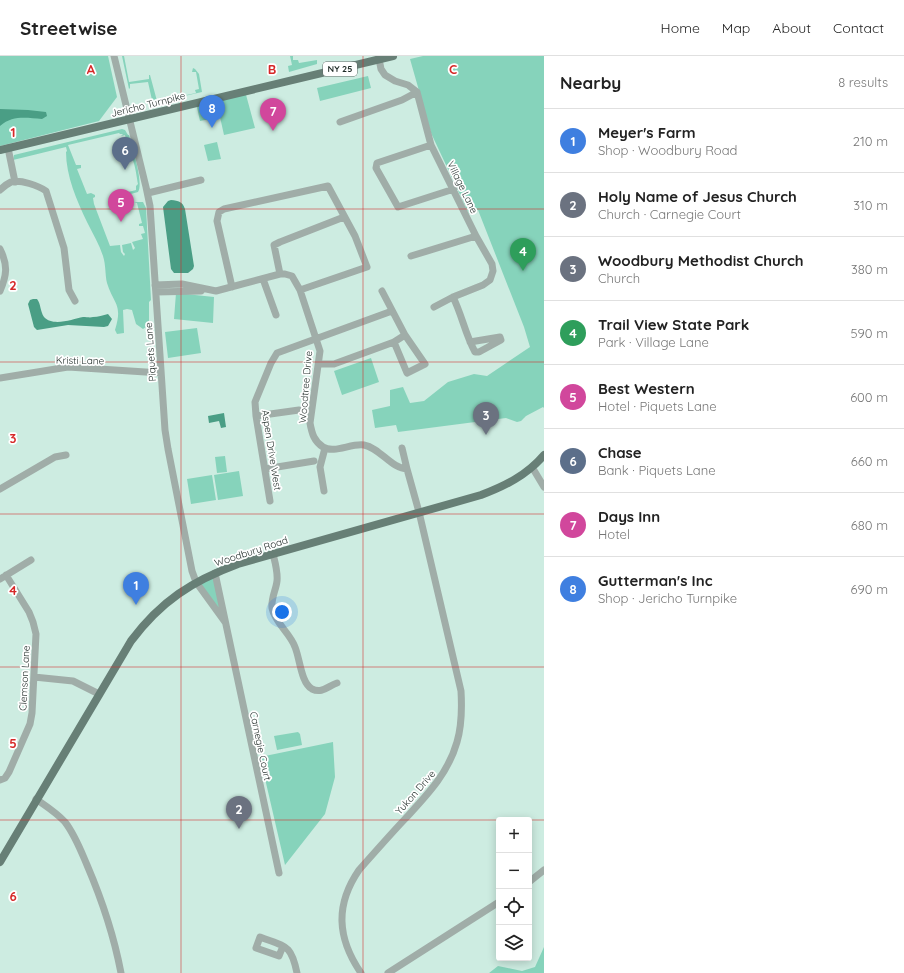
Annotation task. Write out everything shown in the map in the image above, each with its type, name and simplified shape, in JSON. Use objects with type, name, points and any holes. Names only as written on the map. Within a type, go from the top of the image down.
[{"type":"main road","name":"Jericho Turnpike","points":[[4,149],[393,56]]},
{"type":"main road","name":"Woodbury Road","points":[[0,862],[131,641],[140,629],[164,605],[196,582],[215,573],[273,554],[481,495],[497,489],[517,478],[532,467],[544,455]]},
{"type":"street","name":"Piquets Lane","points":[[114,56],[148,193],[168,449],[192,571],[196,582]]},
{"type":"street","points":[[340,122],[402,100],[417,92],[408,85],[394,81],[385,75],[381,69],[379,59]]},
{"type":"street","name":"Village Lane","points":[[417,92],[431,145],[476,236],[492,264],[493,271],[490,280],[483,285],[453,297],[434,307]]},
{"type":"street","points":[[431,145],[377,163],[376,166],[398,207],[454,189]]},
{"type":"street","points":[[4,149],[13,182]]},
{"type":"street","points":[[148,193],[201,180]]},
{"type":"street","points":[[0,190],[13,182],[34,185],[46,192],[64,248],[69,290],[75,301]]},
{"type":"street","points":[[232,287],[217,221],[218,214],[221,210],[328,186],[355,236],[367,267],[300,290]]},
{"type":"street","points":[[156,289],[182,284],[216,291],[280,274],[274,245],[344,217]]},
{"type":"street","points":[[411,256],[476,236]]},
{"type":"street","points":[[0,249],[6,267],[6,278],[0,291]]},
{"type":"street","name":"Woodtree Drive","points":[[280,274],[292,276],[300,290],[317,339],[320,351],[319,364],[310,423],[312,434],[317,442],[325,448]]},
{"type":"street","points":[[264,279],[276,315]]},
{"type":"street","points":[[382,291],[405,335],[425,364],[407,373],[394,342]]},
{"type":"street","points":[[453,297],[470,342]]},
{"type":"street","name":"Aspen Drive West","points":[[270,501],[255,402],[271,363],[277,353],[392,311]]},
{"type":"street","points":[[319,364],[334,364],[394,342],[405,335]]},
{"type":"street","name":"Kristi Lane","points":[[0,378],[68,368],[161,373]]},
{"type":"street","points":[[256,416],[299,410]]},
{"type":"street","points":[[324,491],[320,467],[325,448],[337,449],[359,445],[367,446],[385,456],[399,467],[407,469]]},
{"type":"street","points":[[402,448],[419,512]]},
{"type":"street","points":[[0,489],[54,457],[66,455]]},
{"type":"street","points":[[265,469],[314,461]]},
{"type":"street","points":[[532,467],[544,487]]},
{"type":"street","name":"Yukon Drive","points":[[361,973],[349,953],[342,928],[341,915],[346,894],[352,879],[441,778],[453,756],[458,742],[461,726],[461,691],[419,512]]},
{"type":"street","points":[[273,554],[277,572],[277,581],[272,601],[273,612],[294,645],[300,658],[305,682],[312,688],[320,690],[338,683]]},
{"type":"street","points":[[3,577],[32,560]]},
{"type":"street","name":"Carnegie Court","points":[[215,573],[279,873]]},
{"type":"street","name":"Clemson Lane","points":[[0,780],[9,772],[30,724],[32,713],[36,634],[29,612],[3,577]]},
{"type":"street","name":"Carnegie Court","points":[[196,582],[225,622]]},
{"type":"street","points":[[34,677],[73,681],[99,694]]},
{"type":"street","points":[[36,800],[57,814],[64,821],[80,849],[96,886],[108,920],[121,973]]},
{"type":"street","points":[[532,880],[544,870]]},
{"type":"street","points":[[388,973],[496,904]]},
{"type":"street","points":[[283,946],[290,950],[293,955],[297,973]]},
{"type":"shaded area","points":[[0,56],[108,56],[117,97],[99,121],[0,146]]},
{"type":"shaded area","points":[[122,56],[124,56],[129,82],[149,79],[150,75],[157,101],[196,93],[195,90],[199,89],[196,72],[192,72],[193,68],[199,74],[202,92],[149,104],[152,100],[148,82],[130,84],[129,89]]},
{"type":"shaded area","points":[[290,56],[293,56],[293,60],[298,60],[299,63],[317,60],[317,64],[289,72],[288,66],[292,65]]},
{"type":"shaded area","points":[[423,56],[544,56],[544,408],[543,407],[526,416],[521,421],[517,422],[506,418],[398,432],[396,425],[375,428],[372,410],[390,406],[390,390],[403,387],[410,403],[424,401],[448,382],[474,374],[487,376],[530,347],[524,327],[478,210],[469,214],[431,133],[410,59]]},
{"type":"shaded area","points":[[368,76],[371,88],[320,101],[317,88]]},
{"type":"shaded area","points":[[245,91],[255,128],[224,135],[220,117],[200,121],[196,103]]},
{"type":"shaded area","points":[[0,109],[46,112],[47,116],[42,119],[25,118],[10,120],[0,126]]},
{"type":"shaded area","points":[[122,129],[129,135],[135,155],[140,181],[138,192],[127,195],[120,192],[122,190],[124,193],[136,190],[136,186],[138,184],[133,160],[125,150],[128,148],[125,135],[121,136],[123,134],[119,133],[68,145],[76,165],[81,165],[81,168],[77,169],[87,194],[91,193],[95,195],[93,198],[94,204],[110,246],[120,245],[121,252],[124,256],[125,254],[123,252],[122,245],[131,243],[133,250],[135,248],[132,242],[143,239],[141,234],[145,233],[143,226],[139,226],[139,224],[142,223],[137,203],[134,202],[143,202],[146,208],[151,300],[149,302],[149,325],[143,329],[136,324],[132,310],[123,310],[124,333],[117,334],[115,330],[118,315],[117,305],[107,283],[103,256],[83,214],[70,179],[66,161],[66,147],[13,160],[14,155]]},
{"type":"shaded area","points":[[217,142],[221,159],[208,161],[204,145]]},
{"type":"shaded area","points":[[171,200],[180,202],[183,204],[185,209],[194,266],[188,273],[174,273],[171,269],[163,207],[168,201]]},
{"type":"shaded area","points":[[176,293],[214,297],[213,323],[174,319]]},
{"type":"shaded area","points":[[37,299],[44,317],[52,322],[63,322],[83,317],[108,314],[112,319],[108,326],[104,327],[68,325],[37,330],[34,327],[28,304],[30,300]]},
{"type":"shaded area","points":[[197,328],[201,353],[168,358],[165,332]]},
{"type":"shaded area","points":[[371,358],[379,382],[342,395],[334,371]]},
{"type":"shaded area","points":[[224,413],[226,427],[221,428],[219,421],[209,423],[208,416]]},
{"type":"shaded area","points":[[225,456],[227,472],[217,473],[215,457]]},
{"type":"shaded area","points":[[239,471],[243,496],[218,500],[214,475]]},
{"type":"shaded area","points":[[212,475],[216,500],[191,504],[187,479]]},
{"type":"shaded area","points":[[214,573],[224,620],[197,582]]},
{"type":"shaded area","points":[[298,732],[300,734],[302,745],[277,750],[274,736]]},
{"type":"shaded area","points":[[333,742],[335,777],[325,814],[285,865],[260,757]]},
{"type":"shaded area","points":[[544,947],[544,973],[489,973],[498,966],[522,971],[535,967]]},
{"type":"place","name":"Gutterman's Inc","points":[[212,128]]},
{"type":"place","name":"Days Inn","points":[[273,131]]},
{"type":"place","name":"Chase","points":[[125,170]]},
{"type":"place","name":"Best Western","points":[[121,222]]},
{"type":"place","name":"Trail View State Park","points":[[523,271]]},
{"type":"place","name":"Woodbury Methodist Church","points":[[486,435]]},
{"type":"place","name":"Meyer's Farm","points":[[136,605]]},
{"type":"place","name":"Holy Name of Jesus Church","points":[[239,829]]}]
